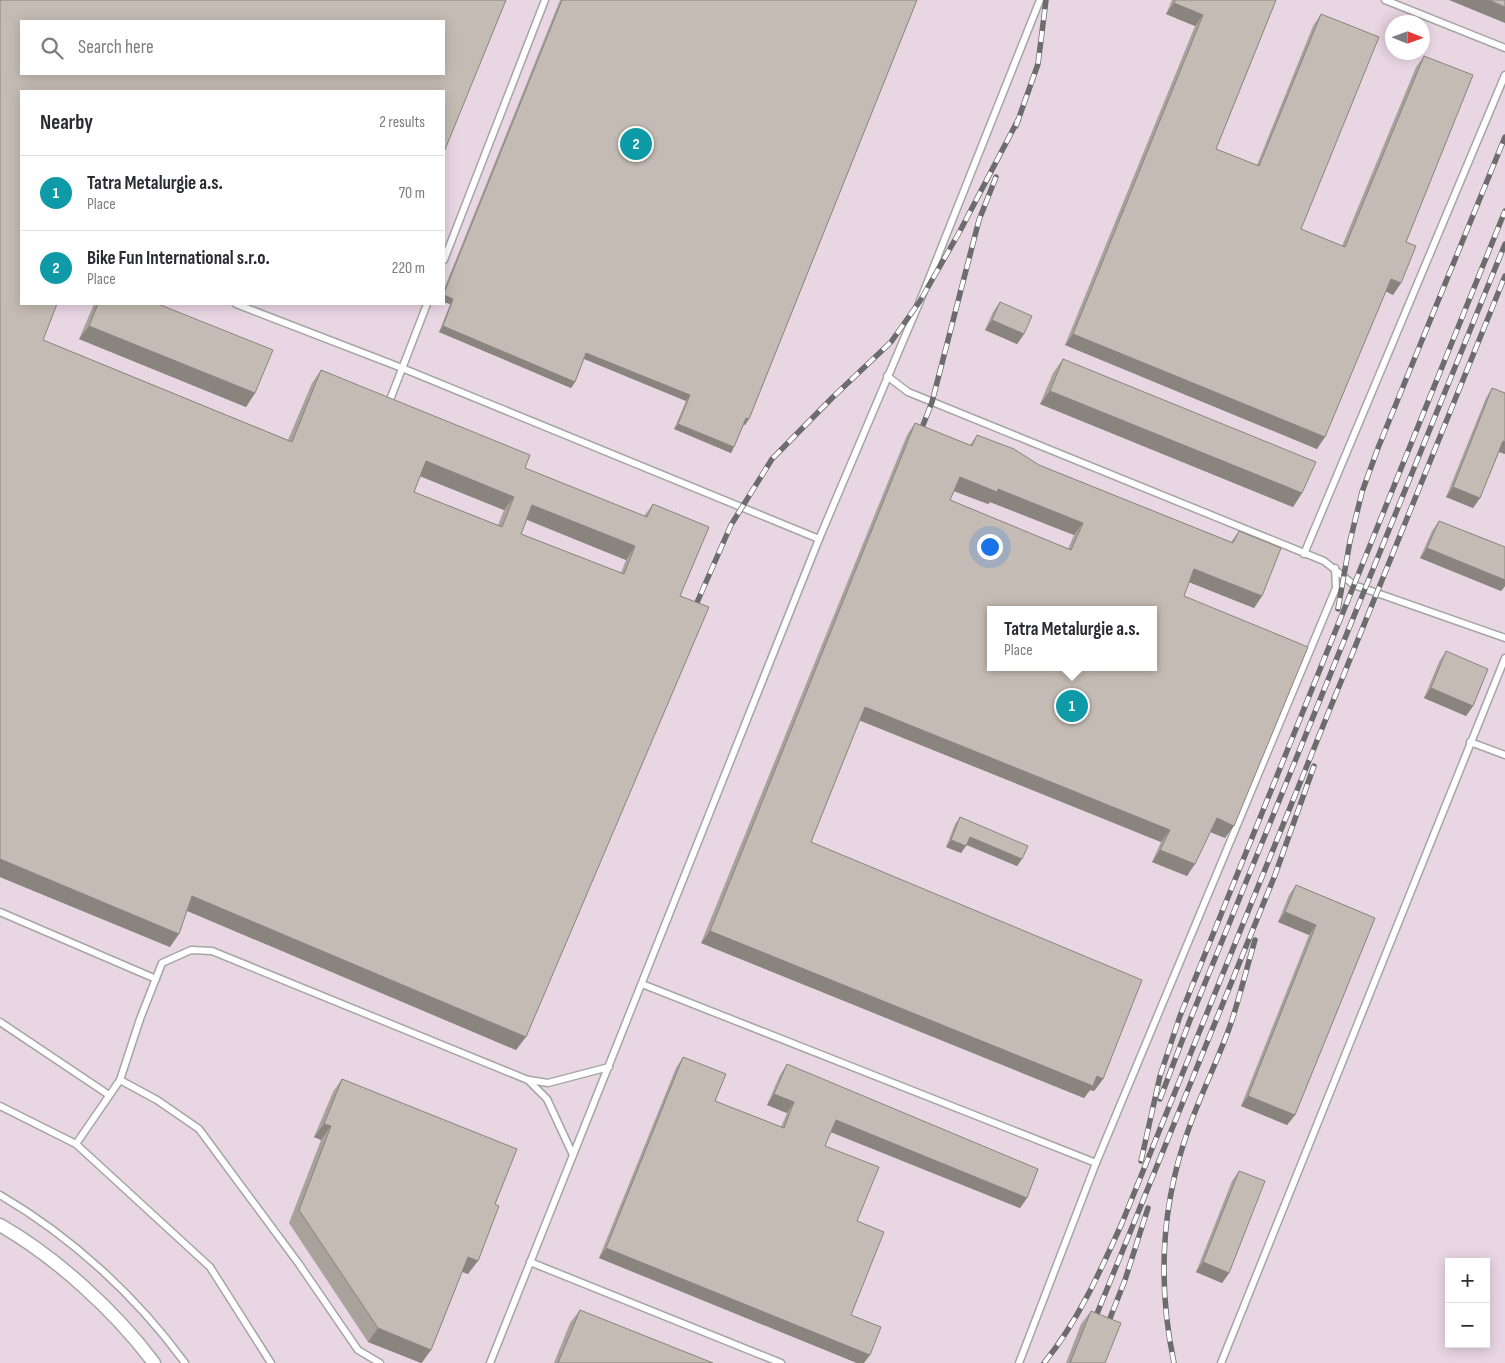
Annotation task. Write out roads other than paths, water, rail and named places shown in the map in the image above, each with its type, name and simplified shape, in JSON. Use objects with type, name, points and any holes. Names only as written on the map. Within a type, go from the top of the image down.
[{"type":"street","points":[[0,1225],[14,1233],[62,1269],[108,1311],[152,1362]]},
{"type":"lane","points":[[445,257],[545,0]]},
{"type":"lane","points":[[490,1363],[819,539],[920,301],[1040,0]]},
{"type":"lane","points":[[1385,0],[1505,48]]},
{"type":"lane","points":[[1304,554],[1505,75]]},
{"type":"lane","points":[[239,305],[402,368],[819,539]]},
{"type":"lane","points":[[387,408],[427,305]]},
{"type":"lane","points":[[887,376],[908,392],[1324,561],[1354,585],[1505,638]]},
{"type":"lane","points":[[1019,1363],[1096,1163],[1336,588],[1335,568]]},
{"type":"lane","points":[[1221,1363],[1505,658]]},
{"type":"lane","points":[[1470,742],[1505,755]]},
{"type":"lane","points":[[0,912],[156,979]]},
{"type":"lane","points":[[76,1144],[120,1080],[162,963],[191,950],[212,951],[528,1080],[548,1083],[608,1067]]},
{"type":"lane","points":[[642,984],[1096,1163]]},
{"type":"lane","points":[[0,1022],[109,1095]]},
{"type":"lane","points":[[120,1080],[157,1100],[199,1128],[299,1264],[358,1350],[380,1363]]},
{"type":"lane","points":[[528,1080],[547,1099],[573,1155]]},
{"type":"lane","points":[[0,1106],[76,1144],[210,1267],[271,1363]]},
{"type":"lane","points":[[0,1195],[28,1211],[78,1249],[126,1292],[185,1363]]},
{"type":"lane","points":[[0,1229],[14,1233]]},
{"type":"lane","points":[[530,1262],[781,1363]]},
{"type":"railway","points":[[1016,126],[1038,64],[1046,0]]},
{"type":"railway","points":[[692,614],[731,525],[772,459],[891,342],[920,301],[960,231],[1018,120]]},
{"type":"railway","points":[[1338,609],[1350,541],[1362,492],[1378,448],[1505,137]]},
{"type":"railway","points":[[918,438],[932,402],[979,220],[996,177]]},
{"type":"railway","points":[[1141,1161],[1160,1076],[1180,1016],[1505,211]]},
{"type":"railway","points":[[1160,1099],[1190,1020],[1505,244]]},
{"type":"railway","points":[[1044,1363],[1078,1313],[1097,1278],[1122,1223],[1505,276]]},
{"type":"railway","points":[[1092,1326],[1275,875],[1314,766]]},
{"type":"railway","points":[[1174,1363],[1165,1303],[1164,1273],[1168,1213],[1173,1184],[1180,1154],[1190,1125],[1231,1023],[1255,940]]},
{"type":"railway","points":[[1105,1331],[1125,1280],[1148,1208]]},
{"type":"place","name":"Bike Fun International s.r.o.","points":[[636,144]]},
{"type":"place","name":"Tatra Metalurgie a.s.","points":[[1072,706]]}]
